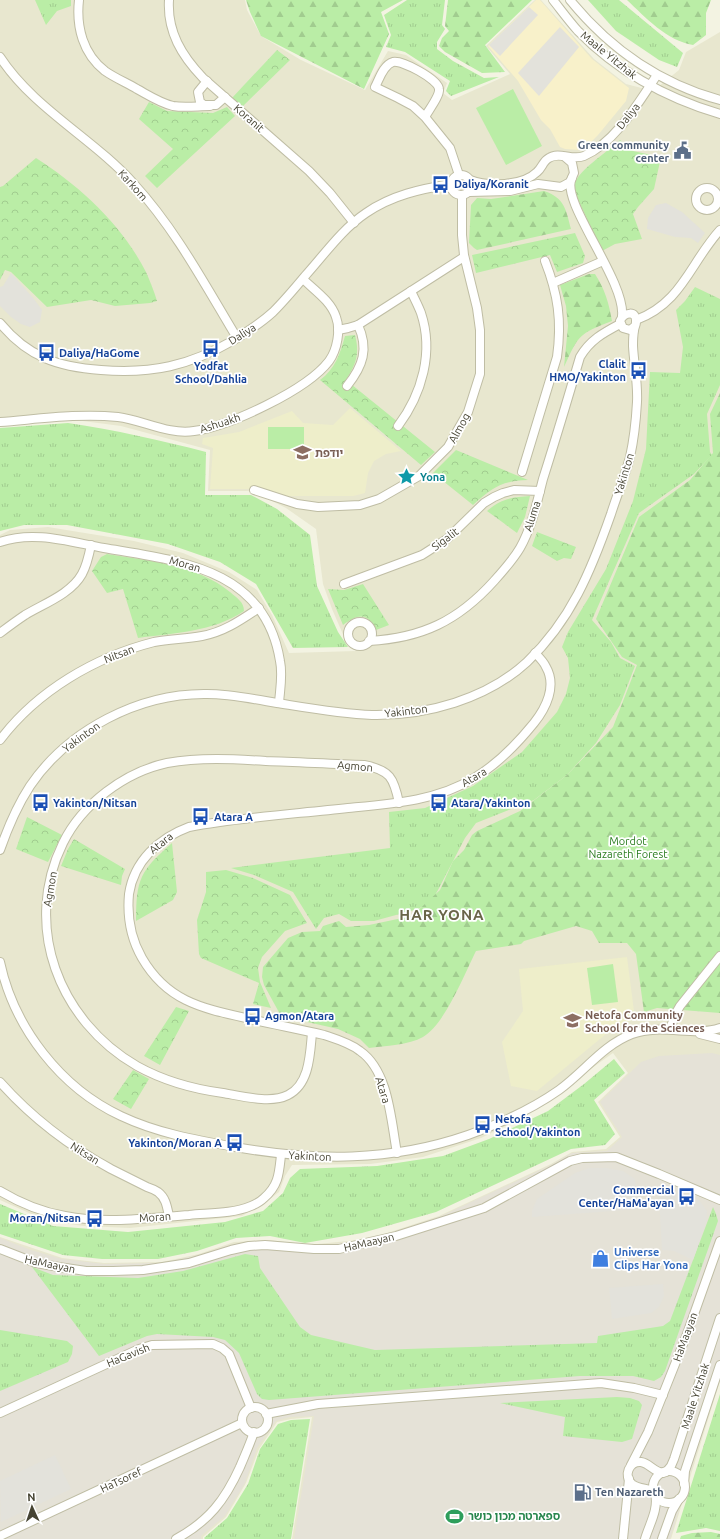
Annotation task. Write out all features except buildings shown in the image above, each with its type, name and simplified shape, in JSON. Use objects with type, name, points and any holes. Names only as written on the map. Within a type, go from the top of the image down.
[{"type":"street","points":[[79,0],[79,25],[82,40],[88,53],[96,64],[106,72],[160,101],[174,106],[216,105],[226,97]]},
{"type":"street","name":"Koranit","points":[[169,0],[171,26],[180,49],[189,63],[207,81],[309,171],[330,193],[354,223]]},
{"type":"street","name":"Maale Yitzhak","points":[[553,0],[587,40],[625,71],[650,86],[677,99],[720,114]]},
{"type":"street","name":"Maale Yitzhak","points":[[570,0],[587,21],[633,60],[657,75],[682,87],[720,100]]},
{"type":"street","name":"Karkom","points":[[0,57],[7,68],[21,83],[135,184],[176,238],[237,338]]},
{"type":"street","points":[[425,117],[438,95],[439,90],[437,84],[419,72],[402,64],[394,62],[389,64],[385,68],[375,87],[413,106],[425,117],[450,148],[459,175]]},
{"type":"street","name":"Daliya","points":[[573,175],[574,168],[602,144],[622,124],[657,75]]},
{"type":"street","points":[[179,106],[189,104],[207,81]]},
{"type":"street","points":[[198,92],[200,102],[204,105],[210,106]]},
{"type":"street","name":"Daliya","points":[[564,156],[574,158],[580,157],[592,151]]},
{"type":"street","points":[[575,206],[560,189],[538,184],[510,191],[465,194],[454,193],[451,188],[451,184],[453,179],[459,175],[482,183],[515,183],[533,175],[545,161],[554,155],[564,156],[572,163],[573,175],[570,182],[570,189],[575,206],[603,261],[628,322]]},
{"type":"street","points":[[542,165],[542,175],[547,183],[554,187],[566,185],[573,175]]},
{"type":"street","points":[[465,194],[472,187],[470,180]]},
{"type":"street","name":"Daliya","points":[[0,323],[28,349],[58,364],[76,368],[110,371],[147,370],[180,365],[203,356],[237,338],[272,313],[354,223],[366,213],[385,202],[405,194],[451,184]]},
{"type":"street","name":"Almog","points":[[254,490],[297,504],[318,507],[360,504],[378,499],[419,476],[448,447],[468,412],[480,374],[480,330],[464,257],[462,235],[465,194]]},
{"type":"street","name":"Aluma","points":[[369,641],[385,640],[422,632],[441,624],[469,606],[511,562],[526,535],[580,357],[590,342],[601,334],[653,313],[668,301],[686,279],[706,246],[720,230]]},
{"type":"street","points":[[338,330],[358,325],[464,257]]},
{"type":"street","points":[[522,472],[556,357],[559,338],[559,318],[553,283],[545,261]]},
{"type":"street","points":[[553,283],[603,261]]},
{"type":"street","name":"Ashuakh","points":[[0,422],[101,416],[119,417],[181,432],[193,432],[234,420],[258,409],[285,394],[323,368],[330,359],[336,343],[338,330],[337,318],[323,298],[302,279]]},
{"type":"street","points":[[398,426],[413,402],[421,384],[427,348],[421,314],[411,291]]},
{"type":"street","name":"Yakinton","points":[[0,847],[20,803],[31,784],[44,768],[79,736],[100,722],[140,704],[184,695],[207,694],[234,696],[373,715],[406,713],[451,704],[490,688],[504,680],[526,662],[547,642],[564,619],[585,582],[625,474],[633,443],[637,399],[633,345],[628,322]]},
{"type":"street","points":[[347,386],[360,368],[364,356],[364,343],[358,325]]},
{"type":"street","name":"Sigalit","points":[[344,584],[422,555],[447,539],[484,503],[494,497],[514,490],[540,491]]},
{"type":"street","name":"Moran","points":[[0,542],[22,536],[33,536],[159,557],[214,573],[234,584],[259,608],[272,632],[280,661],[281,680],[279,703]]},
{"type":"street","points":[[0,633],[72,586],[81,576],[91,545]]},
{"type":"street","name":"Nitsan","points":[[0,740],[21,715],[38,699],[61,683],[86,669],[130,649],[155,642],[201,636],[218,632],[233,626],[259,608]]},
{"type":"street","name":"Atara","points":[[397,1153],[383,1083],[377,1070],[361,1051],[335,1038],[205,1009],[186,1001],[156,979],[136,948],[130,932],[129,896],[132,880],[138,867],[162,840],[188,827],[426,798],[449,790],[474,778],[496,763],[516,744],[538,718],[547,701],[551,688],[550,676],[546,666],[535,653]]},
{"type":"street","name":"Agmon","points":[[312,1033],[307,1068],[302,1081],[288,1095],[276,1098],[258,1098],[186,1086],[161,1078],[137,1066],[118,1053],[98,1036],[81,1017],[58,978],[47,936],[47,895],[58,852],[66,836],[78,819],[107,791],[144,770],[165,763],[217,758],[364,765],[386,772],[392,778],[399,802]]},
{"type":"street","points":[[672,1029],[676,1013],[680,1006],[720,956]]},
{"type":"street","name":"Yakinton","points":[[0,962],[8,989],[26,1030],[55,1066],[87,1096],[105,1108],[122,1117],[180,1137],[281,1154],[324,1158],[371,1157],[415,1150],[462,1137],[532,1106],[558,1090],[600,1054],[625,1037],[646,1030],[707,1030],[720,1028]]},
{"type":"street","name":"Yakinton","points":[[672,1029],[720,1039]]},
{"type":"street","name":"Nitsan","points":[[0,1082],[30,1114],[54,1133],[83,1153],[106,1166],[157,1191],[167,1203],[169,1216]]},
{"type":"street","name":"Moran","points":[[0,1191],[24,1204],[43,1211],[83,1219],[112,1220],[226,1212],[252,1206],[263,1199],[276,1184],[279,1174],[281,1154]]},
{"type":"street","name":"HaMaayan","points":[[0,1249],[36,1263],[86,1271],[113,1271],[143,1270],[182,1265],[249,1246],[265,1245],[314,1249],[339,1249],[396,1236],[484,1208],[570,1161],[582,1158],[616,1157],[647,1168],[720,1200]]},
{"type":"street","name":"HaMaayan","points":[[629,1479],[629,1467],[648,1432],[687,1334],[720,1241]]},
{"type":"street","name":"Maale Yitzhak","points":[[664,1472],[671,1466],[674,1459],[720,1318]]},
{"type":"street","name":"HaGavish","points":[[0,1413],[139,1349],[152,1345],[163,1344],[213,1344],[222,1348],[229,1354],[251,1408]]},
{"type":"street","name":"Maale Yitzhak","points":[[684,1484],[685,1471],[720,1365]]},
{"type":"street","points":[[266,1414],[318,1404],[601,1383],[663,1394]]},
{"type":"street","points":[[251,1408],[259,1408],[266,1414],[267,1421],[261,1431],[254,1432],[246,1429],[242,1423],[243,1415],[251,1408]]},
{"type":"street","name":"HaTsoref","points":[[0,1536],[242,1423]]},
{"type":"street","points":[[176,1539],[188,1532],[215,1510],[232,1484],[251,1443],[254,1432]]},
{"type":"street","name":"HaMaayan","points":[[648,1432],[644,1450],[648,1464]]},
{"type":"street","points":[[631,1465],[638,1462],[643,1462],[648,1464],[656,1471],[674,1472],[679,1475],[684,1484],[682,1495],[672,1511],[662,1539]]},
{"type":"street","points":[[645,1539],[656,1506],[654,1492],[655,1480],[664,1472]]},
{"type":"street","points":[[629,1479],[632,1484],[654,1492],[659,1500],[664,1502],[675,1502],[679,1499]]},
{"type":"street","points":[[623,1539],[629,1479]]},
{"type":"street","points":[[626,1499],[631,1491],[639,1487]]},
{"type":"shaded area","points":[[0,0],[245,0],[247,10],[261,36],[301,60],[365,90],[388,51],[406,55],[447,83],[443,93],[452,100],[510,74],[486,46],[535,0],[541,0],[594,59],[626,84],[653,91],[679,70],[686,52],[720,32],[720,1381],[671,1539],[292,1539],[312,1417],[277,1422],[259,1449],[246,1483],[226,1517],[203,1537],[203,1539],[0,1539],[0,1237],[62,1258],[104,1263],[162,1262],[199,1254],[234,1242],[270,1240],[307,1245],[369,1239],[439,1216],[551,1164],[572,1152],[606,1149],[620,1137],[598,1102],[628,1073],[613,1053],[522,1118],[481,1138],[423,1157],[370,1164],[292,1165],[285,1176],[279,1192],[266,1202],[242,1216],[130,1228],[84,1226],[47,1221],[0,1200],[0,535],[10,530],[48,527],[134,541],[183,553],[229,572],[257,590],[272,615],[289,653],[356,651],[345,639],[323,584],[316,529],[286,508],[252,491],[208,491],[210,450],[121,426],[75,420],[24,421],[0,424]]},
{"type":"shaded area","points":[[536,0],[540,0],[592,59],[629,88],[626,101],[598,135],[586,147],[580,150],[565,149],[560,147],[550,129],[541,120],[518,81],[488,46]]},
{"type":"shaded area","points":[[529,7],[538,15],[500,56],[489,45]]},
{"type":"shaded area","points":[[560,27],[579,47],[539,96],[518,73]]},
{"type":"shaded area","points":[[666,203],[682,212],[705,233],[698,243],[691,238],[675,237],[647,229],[648,218],[656,205]]},
{"type":"shaded area","points":[[11,273],[42,310],[40,322],[30,327],[21,324],[11,317],[0,306],[0,287],[3,286]]},
{"type":"shaded area","name":"יודפת","points":[[350,408],[401,451],[386,454],[374,461],[368,473],[365,493],[353,496],[281,496],[259,489],[210,489],[213,448],[202,444],[203,438],[239,432],[292,411],[303,423],[333,425]]},
{"type":"shaded area","name":"Netofa Community School for the Sciences","points":[[627,957],[635,1019],[606,1034],[537,1091],[511,1086],[502,1042],[523,1011],[519,969]]},
{"type":"shaded area","points":[[712,1053],[720,1055],[720,1376],[670,1539],[294,1539],[314,1416],[290,1417],[276,1421],[257,1448],[245,1483],[225,1516],[201,1536],[201,1539],[0,1539],[0,1238],[31,1250],[62,1259],[104,1264],[162,1263],[199,1255],[234,1244],[270,1242],[307,1247],[370,1240],[439,1217],[551,1165],[572,1153],[607,1151],[622,1137],[600,1102],[641,1062],[659,1056]]},
{"type":"shaded area","points":[[589,1168],[606,1168],[623,1171],[635,1179],[639,1209],[532,1217],[532,1211],[537,1199],[575,1173]]},
{"type":"shaded area","points":[[666,1190],[699,1200],[707,1211],[706,1222],[693,1260],[674,1251],[662,1250],[659,1197]]},
{"type":"shaded area","points":[[663,1284],[664,1296],[659,1307],[651,1313],[612,1319],[609,1288]]},
{"type":"shaded area","points":[[55,1455],[71,1489],[1,1522],[0,1481]]},
{"type":"green space","points":[[35,0],[71,0],[71,6],[57,11],[46,25]]},
{"type":"green space","points":[[246,0],[403,0],[381,12],[389,34],[364,89],[261,36]]},
{"type":"green space","points":[[407,0],[445,0],[442,25],[445,29],[437,42],[437,49],[453,61],[484,78],[499,77],[451,96],[446,91],[450,81],[405,52],[386,47],[391,35],[384,15]]},
{"type":"green space","points":[[448,0],[532,0],[485,45],[505,72],[482,73],[445,52],[439,46],[442,38],[449,31],[445,26]]},
{"type":"green space","points":[[588,0],[619,0],[683,53],[677,67],[659,60],[616,31]]},
{"type":"green space","points":[[627,0],[711,0],[706,13],[706,35],[693,45],[683,43],[674,39],[657,27]]},
{"type":"green space","points":[[277,50],[290,60],[241,108],[231,99]]},
{"type":"green space","points":[[513,89],[542,146],[506,165],[476,108]]},
{"type":"green space","points":[[149,102],[167,111],[213,113],[227,107],[235,116],[157,188],[145,176],[173,149],[139,119]]},
{"type":"green space","points":[[620,140],[633,151],[661,157],[654,189],[633,214],[642,239],[615,244],[602,251],[573,189],[575,182],[585,169]]},
{"type":"green space","points":[[36,158],[84,194],[125,238],[146,272],[157,301],[115,306],[91,300],[47,307],[11,272],[5,270],[0,280],[0,187]]},
{"type":"green space","points":[[544,191],[556,197],[564,206],[571,229],[477,250],[469,243],[471,205],[477,198],[491,199]]},
{"type":"green space","points":[[575,233],[585,256],[583,263],[557,272],[550,255],[476,273],[472,255]]},
{"type":"green space","points":[[589,274],[595,274],[604,291],[612,321],[581,336],[573,348],[564,367],[568,326],[566,306],[560,285]]},
{"type":"green space","points":[[695,287],[720,299],[720,385],[707,414],[710,452],[712,455],[694,474],[639,513],[592,620],[611,642],[620,658],[635,666],[620,705],[596,743],[567,775],[534,800],[476,823],[465,838],[431,902],[418,909],[374,921],[351,921],[339,914],[324,918],[316,929],[293,892],[254,875],[231,868],[390,848],[389,812],[425,808],[473,786],[522,752],[557,712],[566,694],[570,678],[568,658],[562,647],[568,632],[606,569],[633,501],[646,449],[650,372],[680,373],[683,347],[676,310],[685,301]]},
{"type":"green space","points":[[355,335],[357,353],[355,364],[346,380],[435,452],[421,465],[320,380],[330,371],[336,361],[345,336]]},
{"type":"green space","name":"Mordot Nazareth Forest","points":[[720,393],[720,1013],[657,1008],[644,1012],[636,954],[627,943],[599,943],[592,931],[576,926],[524,941],[521,944],[476,951],[453,998],[439,1021],[431,1031],[423,1037],[411,1042],[369,1048],[360,1039],[338,1029],[281,1016],[264,985],[262,977],[263,967],[288,938],[302,932],[320,931],[323,926],[339,921],[346,927],[369,925],[412,916],[440,890],[453,861],[464,850],[472,835],[477,831],[520,811],[567,775],[613,727],[637,665],[622,657],[596,619],[639,517],[690,480],[713,453],[710,414]]},
{"type":"green space","points":[[68,423],[172,443],[206,452],[205,495],[251,495],[277,509],[310,535],[317,586],[338,632],[348,647],[293,648],[256,584],[220,562],[168,544],[67,525],[24,525],[0,531],[0,428]]},
{"type":"green space","points":[[268,427],[304,427],[304,449],[268,449]]},
{"type":"green space","points":[[456,450],[528,480],[511,482],[498,486],[492,489],[473,505],[433,473]]},
{"type":"green space","points":[[530,496],[525,517],[517,533],[487,511],[507,499]]},
{"type":"green space","points":[[537,532],[576,547],[571,559],[564,558],[557,561],[532,546]]},
{"type":"green space","points":[[107,554],[172,565],[202,575],[217,583],[235,596],[244,608],[244,611],[232,618],[206,627],[179,633],[138,638],[123,589],[107,593],[92,571],[101,557]]},
{"type":"green space","points":[[363,584],[389,625],[376,630],[369,620],[358,617],[343,625],[328,589],[344,590]]},
{"type":"green space","points":[[27,817],[62,835],[48,862],[16,849]]},
{"type":"green space","points":[[74,839],[125,869],[122,876],[121,885],[61,866]]},
{"type":"green space","points":[[172,843],[177,892],[173,900],[136,921],[137,895],[142,877],[153,861]]},
{"type":"green space","points":[[226,870],[253,878],[290,895],[307,923],[285,931],[262,957],[258,968],[260,982],[271,1008],[253,1004],[259,983],[201,958],[199,954],[197,920],[206,892],[206,872]]},
{"type":"green space","points":[[613,964],[618,1002],[592,1005],[587,968]]},
{"type":"green space","points":[[176,1007],[189,1011],[160,1065],[144,1056]]},
{"type":"green space","points":[[614,1059],[625,1073],[594,1100],[615,1134],[605,1145],[571,1149],[436,1212],[362,1233],[305,1243],[270,1236],[236,1238],[197,1251],[158,1259],[102,1259],[63,1255],[0,1234],[0,1204],[53,1226],[128,1232],[225,1222],[263,1211],[283,1193],[290,1178],[300,1169],[377,1166],[443,1156],[489,1139],[548,1111]]},
{"type":"green space","points":[[133,1070],[149,1079],[131,1109],[113,1099]]},
{"type":"green space","points":[[713,1207],[718,1221],[665,1371],[661,1377],[654,1381],[633,1376],[580,1376],[269,1400],[262,1399],[257,1394],[239,1353],[225,1340],[213,1337],[157,1334],[147,1336],[99,1356],[32,1267],[53,1275],[138,1278],[183,1271],[245,1254],[258,1256],[260,1268],[300,1327],[311,1335],[375,1350],[597,1343],[598,1336],[663,1326],[670,1321]]},
{"type":"green space","points":[[0,1330],[67,1341],[73,1346],[72,1354],[68,1362],[0,1391]]},
{"type":"green space","points":[[720,1394],[720,1531],[706,1528],[676,1533]]},
{"type":"green space","points":[[617,1397],[630,1398],[639,1401],[642,1405],[632,1439],[622,1442],[563,1436],[565,1417],[500,1403]]},
{"type":"green space","points":[[310,1419],[291,1539],[205,1539],[204,1538],[227,1518],[248,1484],[260,1449],[278,1424],[291,1420]]},
{"type":"green space","points":[[711,1532],[720,1534],[720,1539],[680,1539],[681,1536],[692,1533]]},
{"type":"place","name":"Green community center","points":[[682,151]]},
{"type":"place","name":"Daliya/Koranit","points":[[441,184]]},
{"type":"place","name":"Yodfat School/Dahlia","points":[[211,348]]},
{"type":"place","name":"Daliya/HaGome","points":[[46,353]]},
{"type":"place","name":"Clalit HMO/Yakinton","points":[[639,370]]},
{"type":"place","name":"יודפת","points":[[302,453]]},
{"type":"place","name":"Yona","points":[[407,477]]},
{"type":"place","name":"Yakinton/Nitsan","points":[[40,803]]},
{"type":"place","name":"Atara/Yakinton","points":[[438,803]]},
{"type":"place","name":"Atara A","points":[[201,817]]},
{"type":"place","name":"Agmon/Atara","points":[[252,1016]]},
{"type":"place","name":"Netofa Community School for the Sciences","points":[[572,1021]]},
{"type":"place","name":"Netofa School/Yakinton","points":[[482,1125]]},
{"type":"place","name":"Yakinton/Moran A","points":[[235,1143]]},
{"type":"place","name":"Commercial Center/HaMa'ayan","points":[[687,1196]]},
{"type":"place","name":"Moran/Nitsan","points":[[94,1218]]},
{"type":"place","name":"Universe Clips Har Yona","points":[[601,1258]]},
{"type":"place","name":"Ten Nazareth","points":[[582,1492]]},
{"type":"place","name":"ספארטה מכון כושר","points":[[455,1516]]},
{"type":"district","name":"HAR YONA","points":[[442,914]]}]
